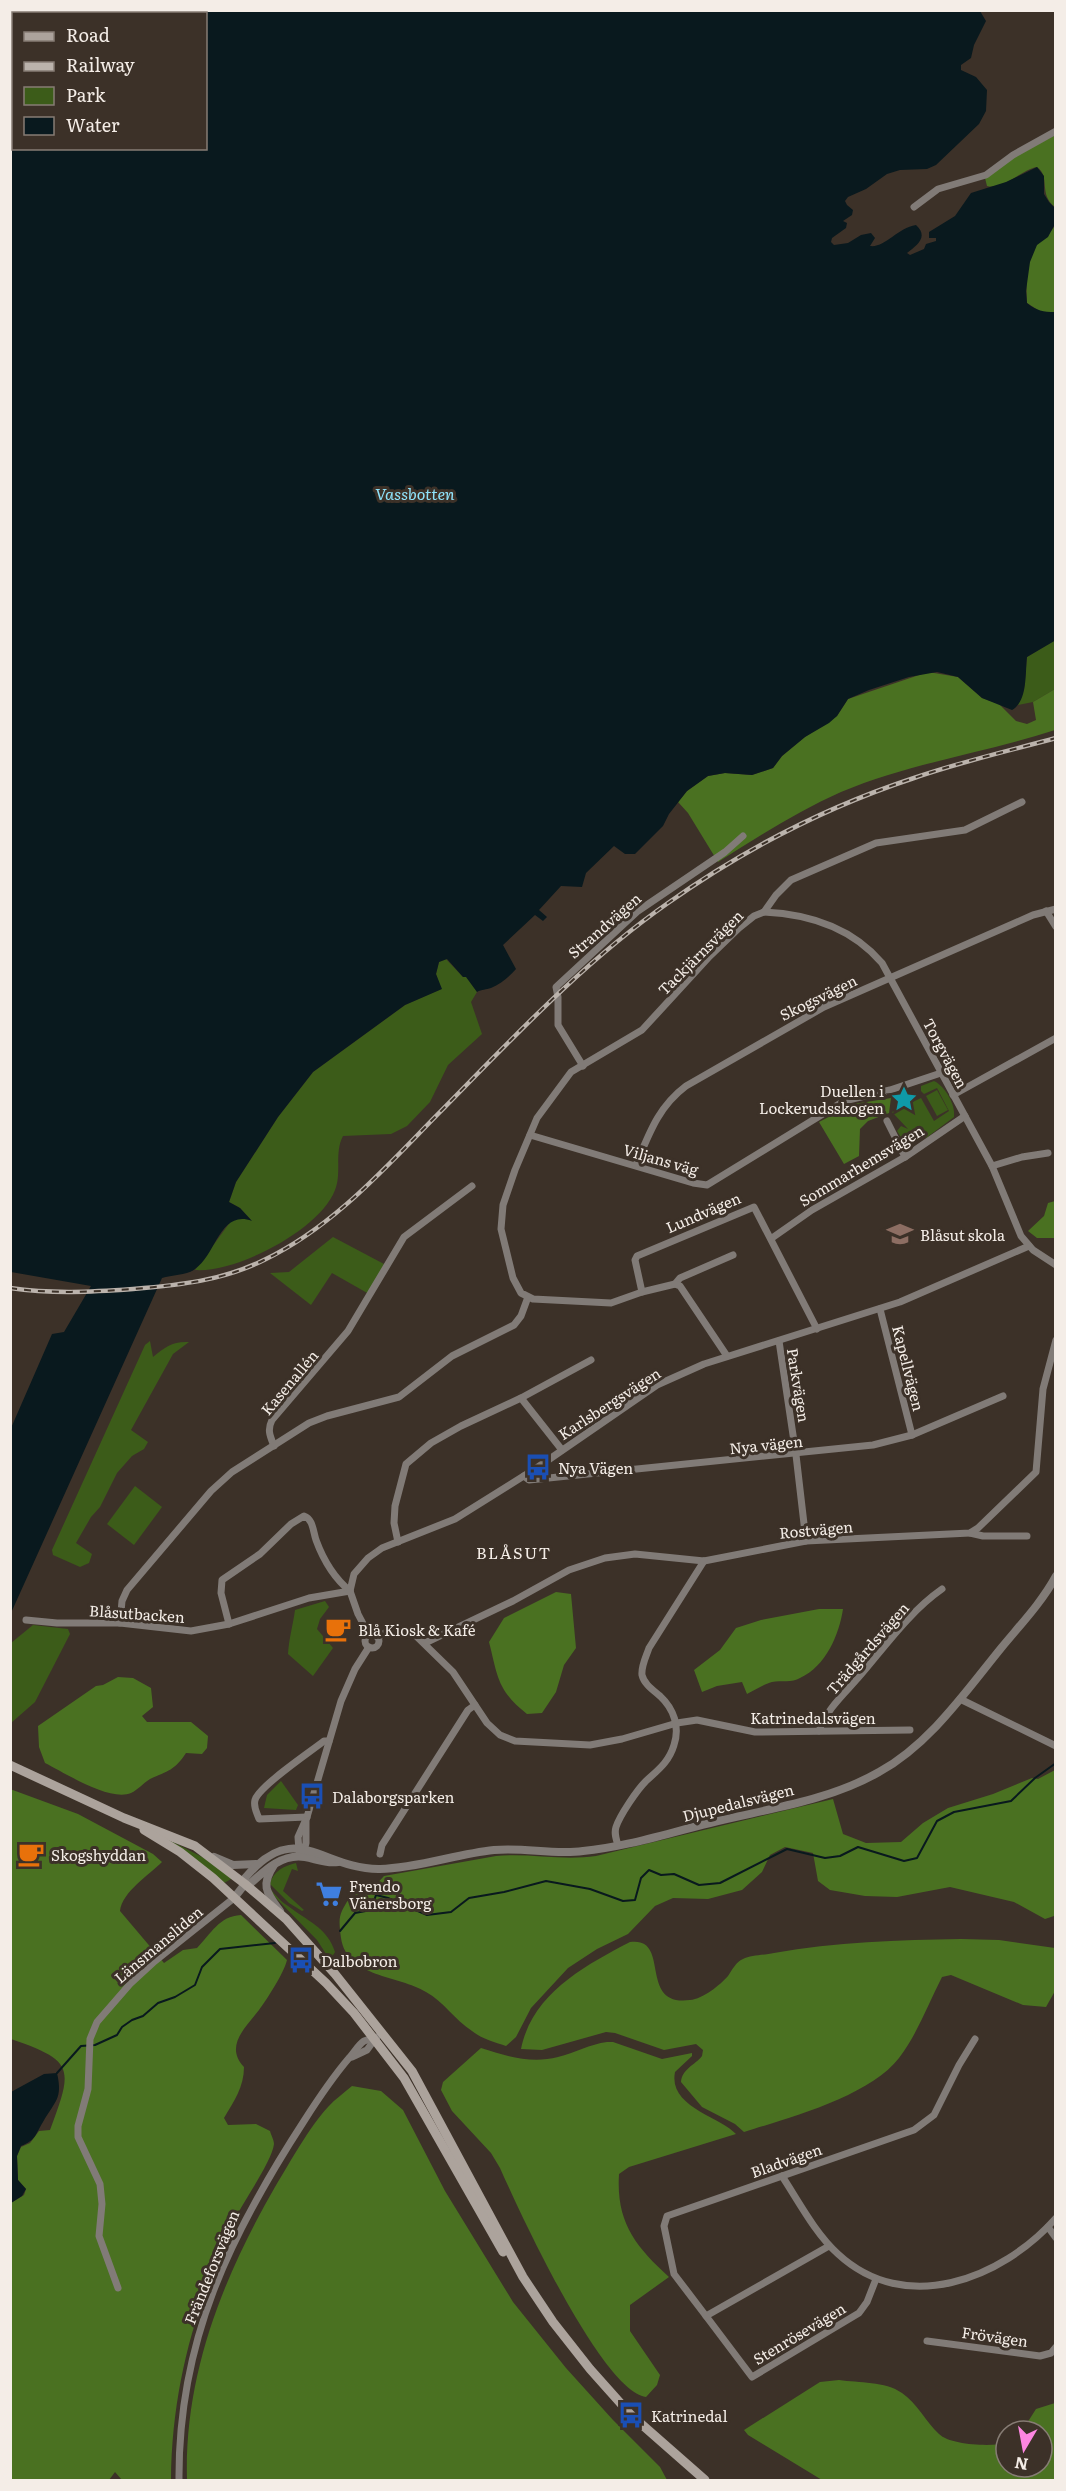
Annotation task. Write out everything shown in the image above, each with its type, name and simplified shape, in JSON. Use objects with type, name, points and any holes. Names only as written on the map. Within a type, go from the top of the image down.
[{"type":"main road","points":[[10,1764],[124,1818],[180,1852],[213,1878],[326,1983],[375,2038],[404,2078],[488,2228],[573,2349],[645,2429],[705,2481]]},
{"type":"main road","points":[[124,1818],[195,1846],[286,1919],[384,2032],[412,2071],[440,2118],[523,2277]]},
{"type":"street","points":[[914,207],[938,189],[986,175],[1013,155],[1056,131]]},
{"type":"street","name":"Tackjärnsvägen","points":[[528,1297],[521,1293],[513,1278],[501,1222],[505,1198],[537,1118],[571,1072],[642,1030],[725,941],[754,916],[764,912],[791,880],[853,852],[886,841],[965,830],[1022,802]]},
{"type":"street","name":"Strandvägen","points":[[583,1066],[558,1025],[556,987],[638,911],[725,852],[743,836]]},
{"type":"street","name":"Skogsvägen","points":[[636,1165],[657,1116],[669,1100],[686,1086],[804,1017],[891,977],[1056,909]]},
{"type":"street","points":[[1047,911],[1056,927]]},
{"type":"street","name":"Torgvägen","points":[[764,912],[798,916],[841,929],[872,951],[891,977],[992,1166],[1021,1236],[1029,1246],[1056,1265]]},
{"type":"street","points":[[953,1095],[1056,1038]]},
{"type":"street","name":"Viljans väg","points":[[530,1135],[693,1183],[711,1183],[844,1101],[890,1090],[941,1073]]},
{"type":"street","name":"Sommarhemsvägen","points":[[772,1238],[822,1204],[905,1157],[965,1116]]},
{"type":"street","points":[[887,1121],[905,1157]]},
{"type":"street","points":[[992,1166],[1022,1157],[1048,1154]]},
{"type":"street","name":"Kasenallén","points":[[274,1446],[269,1434],[272,1420],[348,1331],[400,1242],[417,1226],[472,1186]]},
{"type":"street","name":"Lundvägen","points":[[642,1292],[635,1260],[637,1256],[751,1206],[756,1208],[817,1329]]},
{"type":"street","name":"Karlsbergsvägen","points":[[350,1591],[354,1574],[360,1564],[382,1548],[455,1519],[524,1476],[657,1385],[682,1372],[880,1309],[1029,1246]]},
{"type":"street","points":[[675,1284],[680,1278],[732,1255]]},
{"type":"street","points":[[120,1623],[121,1607],[127,1590],[209,1494],[232,1472],[309,1423],[399,1397],[452,1356],[514,1325],[521,1316],[528,1297],[603,1304],[617,1302],[642,1292],[675,1284],[680,1286],[727,1356]]},
{"type":"street","name":"Kapellvägen","points":[[880,1309],[912,1435]]},
{"type":"street","points":[[970,1533],[1036,1472],[1043,1389],[1056,1340]]},
{"type":"street","name":"Parkvägen","points":[[779,1341],[806,1541]]},
{"type":"street","points":[[398,1542],[394,1513],[406,1464],[448,1433],[521,1398],[591,1360]]},
{"type":"street","name":"Nya vägen","points":[[524,1476],[529,1480],[873,1446],[912,1435],[1003,1396]]},
{"type":"street","points":[[521,1398],[562,1450]]},
{"type":"street","points":[[229,1624],[221,1593],[222,1580],[260,1554],[291,1524],[304,1516],[310,1520],[319,1548],[329,1566],[340,1582],[350,1591],[369,1635],[377,1637],[376,1646],[369,1647]]},
{"type":"street","name":"Rostvägen","points":[[425,1643],[513,1601],[569,1570],[592,1561],[635,1554],[704,1561],[806,1541],[970,1533],[983,1536],[1027,1536]]},
{"type":"street","points":[[618,1845],[615,1834],[619,1821],[645,1782],[663,1766],[676,1738],[677,1723],[666,1701],[648,1686],[642,1677],[643,1664],[649,1648],[704,1561]]},
{"type":"street","name":"Djupedalsvägen","points":[[245,1884],[251,1883],[275,1863],[302,1851],[331,1863],[388,1869],[496,1850],[565,1853],[618,1845],[815,1797],[861,1781],[890,1766],[911,1750],[960,1699],[1041,1600],[1056,1576]]},
{"type":"street","name":"Trädgårdsvägen","points":[[819,1731],[826,1716],[873,1660],[917,1611],[942,1589]]},
{"type":"street","name":"Blåsutbacken","points":[[26,1620],[57,1623],[120,1623],[190,1630],[229,1624],[309,1598],[350,1591]]},
{"type":"street","name":"Katrinedalsvägen","points":[[377,1637],[391,1630],[400,1629],[414,1633],[453,1672],[487,1723],[500,1735],[526,1742],[590,1745],[677,1723],[706,1721],[732,1729],[755,1732],[910,1730]]},
{"type":"street","points":[[369,1635],[365,1640],[369,1647]]},
{"type":"street","points":[[209,1855],[233,1865],[257,1864],[279,1851],[302,1851],[298,1837],[347,1685],[369,1647]]},
{"type":"street","points":[[960,1699],[1056,1746]]},
{"type":"street","points":[[380,1854],[382,1845],[464,1715],[475,1706]]},
{"type":"street","points":[[306,1818],[259,1819],[254,1807],[255,1799],[270,1783],[324,1741],[329,1742]]},
{"type":"street","points":[[275,1863],[266,1878],[265,1885],[268,1895],[286,1919]]},
{"type":"street","name":"Djupedalsvägen","points":[[234,1898],[245,1884],[245,1878],[257,1864]]},
{"type":"street","name":"Länsmansliden","points":[[118,2288],[99,2236],[102,2204],[100,2184],[78,2137],[78,2126],[88,2089],[90,2043],[97,2022],[130,1984],[234,1898]]},
{"type":"street","name":"Frändeforsvägen","points":[[179,2481],[181,2419],[190,2365],[204,2315],[223,2265],[247,2213],[336,2072],[350,2058],[368,2050],[375,2038],[384,2032]]},
{"type":"street","name":"Bladvägen","points":[[706,2316],[674,2274],[664,2226],[665,2219],[670,2214],[896,2138],[927,2122],[941,2105],[959,2065],[975,2039]]},
{"type":"street","points":[[782,2176],[830,2246],[856,2269],[876,2279],[920,2286],[959,2282],[998,2265],[1048,2227],[1056,2218]]},
{"type":"street","points":[[1048,2227],[1056,2238]]},
{"type":"street","points":[[706,2316],[830,2246]]},
{"type":"street","name":"Stenrösevägen","points":[[706,2316],[752,2377],[859,2313],[867,2302],[876,2279]]},
{"type":"street","name":"Frövägen","points":[[927,2341],[1040,2356],[1051,2353],[1056,2347]]},
{"type":"green space","points":[[1055,135],[1055,207],[1047,197],[1043,176],[1037,167],[1006,183],[987,186],[985,178],[1014,157]]},
{"type":"green space","points":[[1055,225],[1055,312],[1041,312],[1027,303],[1028,266],[1036,246]]},
{"type":"green space","points":[[1055,640],[1055,689],[1033,702],[1018,705],[1024,690],[1027,657]]},
{"type":"green space","points":[[928,672],[958,677],[982,698],[999,704],[1016,721],[1027,724],[1036,720],[1033,702],[1055,689],[1055,730],[894,773],[841,792],[794,816],[718,862],[688,813],[678,802],[687,791],[708,776],[725,773],[752,775],[773,768],[782,756],[805,737],[837,716],[848,699]]},
{"type":"green space","points":[[446,959],[463,977],[466,976],[477,992],[471,1002],[482,1034],[448,1065],[430,1102],[407,1126],[391,1134],[343,1136],[339,1149],[335,1190],[313,1220],[295,1234],[253,1257],[212,1269],[195,1270],[231,1221],[242,1217],[251,1220],[240,1208],[229,1202],[236,1182],[278,1117],[313,1072],[405,1005],[441,989],[436,974],[439,962]]},
{"type":"green space","points":[[934,1081],[949,1096],[954,1117],[926,1138],[923,1134],[905,1144],[897,1131],[901,1126],[908,1129],[892,1112],[921,1098],[934,1121],[949,1111],[937,1088],[924,1094],[921,1091],[921,1086]]},
{"type":"green space","points":[[937,1090],[948,1110],[937,1116],[926,1096]]},
{"type":"green space","points":[[891,1098],[889,1113],[868,1121],[860,1129],[859,1156],[844,1164],[819,1122],[854,1104]]},
{"type":"green space","points":[[1055,1201],[1055,1238],[1037,1238],[1028,1231],[1044,1216],[1048,1203]]},
{"type":"green space","points":[[333,1237],[384,1264],[369,1294],[332,1273],[311,1305],[270,1273],[289,1272]]},
{"type":"green space","points":[[150,1341],[153,1357],[170,1345],[189,1342],[173,1354],[131,1430],[148,1442],[144,1449],[132,1456],[117,1473],[100,1507],[91,1517],[76,1543],[92,1554],[89,1563],[80,1567],[53,1555],[52,1550],[145,1345]]},
{"type":"green space","points":[[135,1486],[162,1507],[134,1545],[107,1524]]},
{"type":"green space","points":[[556,1592],[571,1594],[576,1648],[564,1665],[556,1692],[542,1713],[527,1714],[504,1690],[497,1674],[489,1642],[504,1618]]},
{"type":"green space","points":[[325,1601],[329,1607],[320,1619],[317,1629],[333,1648],[313,1676],[288,1654],[289,1642],[295,1610]]},
{"type":"green space","points":[[819,1609],[843,1609],[830,1649],[809,1673],[794,1680],[769,1683],[747,1694],[742,1682],[717,1686],[702,1692],[694,1670],[720,1650],[736,1628],[761,1620]]},
{"type":"green space","points":[[33,1625],[68,1629],[70,1634],[35,1702],[11,1723],[11,1643]]},
{"type":"green space","points":[[118,1677],[133,1678],[151,1688],[153,1707],[142,1716],[147,1722],[191,1722],[208,1736],[207,1748],[202,1754],[186,1753],[171,1769],[150,1779],[134,1792],[122,1795],[100,1790],[45,1763],[39,1747],[38,1726],[96,1686]]},
{"type":"green space","points":[[1055,1770],[1054,1916],[1045,1919],[1014,1902],[950,1887],[897,1897],[865,1896],[830,1890],[818,1881],[813,1853],[785,1847],[770,1855],[762,1872],[742,1890],[708,1899],[673,1898],[655,1906],[628,1934],[597,1949],[568,1968],[531,2008],[516,2037],[506,2046],[476,2034],[438,2001],[415,1986],[363,1968],[345,1951],[341,1938],[340,1915],[351,1895],[373,1888],[384,1876],[496,1856],[571,1858],[596,1856],[833,1799],[843,1834],[866,1843],[901,1842],[923,1823],[948,1808],[993,1794],[1032,1778],[1038,1779]]},
{"type":"green space","points":[[281,1781],[298,1805],[296,1810],[264,1808],[267,1795]]},
{"type":"green space","points":[[10,1789],[78,1814],[153,1854],[162,1862],[131,1891],[120,1911],[164,1963],[183,1950],[197,1948],[221,1922],[241,1915],[287,1960],[275,1986],[243,2030],[237,2044],[236,2052],[244,2067],[244,2074],[238,2094],[224,2118],[228,2125],[256,2124],[270,2131],[274,2144],[263,2170],[236,2217],[198,2313],[181,2378],[172,2445],[171,2480],[122,2480],[115,2472],[109,2480],[11,2480],[11,2203],[24,2195],[26,2189],[18,2180],[17,2156],[21,2147],[30,2143],[39,2131],[50,2130],[63,2093],[65,2080],[58,2061],[11,2039]]},
{"type":"green space","points":[[167,1839],[204,1858],[233,1878],[224,1883]]},
{"type":"green space","points":[[296,1863],[298,1871],[292,1869],[283,1891],[304,1910],[302,1911],[289,1903],[270,1884],[280,1870]]},
{"type":"green space","points":[[270,1889],[283,1903],[322,1931],[335,1952],[330,1960],[317,1940],[272,1894]]},
{"type":"green space","points":[[961,1939],[999,1940],[1055,1948],[1055,1991],[1046,2007],[1023,2005],[951,1975],[942,1977],[912,2039],[886,2072],[869,2084],[828,2104],[744,2132],[735,2124],[702,2107],[681,2082],[686,2070],[702,2056],[703,2050],[696,2044],[664,2050],[606,2032],[542,2050],[521,2049],[536,2012],[548,1997],[578,1972],[630,1942],[642,1943],[650,1950],[664,1993],[674,1999],[690,2000],[711,1991],[728,1976],[738,1962],[750,1957],[844,1944]]},
{"type":"green space","points":[[607,2042],[662,2059],[692,2053],[692,2056],[675,2072],[675,2084],[679,2094],[687,2103],[736,2134],[629,2167],[619,2174],[621,2206],[630,2232],[646,2255],[669,2277],[630,2305],[630,2331],[660,2375],[657,2385],[646,2397],[628,2387],[607,2365],[585,2333],[543,2258],[500,2168],[491,2153],[452,2111],[441,2090],[443,2082],[481,2048],[509,2056],[538,2060],[558,2057]]},
{"type":"green space","points":[[352,2086],[381,2091],[403,2110],[445,2191],[513,2302],[566,2368],[660,2467],[667,2480],[187,2480],[192,2403],[200,2365],[210,2328],[239,2256],[275,2187],[314,2124],[328,2107]]},
{"type":"green space","points":[[839,2380],[880,2384],[895,2389],[912,2402],[944,2438],[961,2443],[994,2444],[994,2479],[1054,2479],[1054,2419],[1030,2419],[1036,2409],[1055,2403],[1055,2480],[822,2480],[748,2435],[744,2430],[820,2382]]},
{"type":"water","name":"Vassbotten","points":[[11,10],[980,11],[986,21],[974,45],[971,58],[961,65],[961,70],[976,77],[987,90],[986,111],[979,124],[936,165],[927,169],[900,170],[887,174],[866,189],[848,197],[845,201],[853,210],[852,215],[843,221],[847,223],[846,228],[832,238],[831,242],[834,245],[848,243],[861,235],[871,233],[875,238],[870,246],[876,246],[916,225],[922,237],[918,244],[907,253],[910,255],[924,249],[926,244],[936,241],[936,238],[929,238],[929,232],[955,216],[971,193],[1006,182],[1037,167],[1044,176],[1044,194],[1055,208],[1055,224],[1048,237],[1037,245],[1030,262],[1026,291],[1027,303],[1031,306],[1047,312],[1055,312],[1056,640],[1027,657],[1025,686],[1017,706],[1012,710],[982,698],[958,677],[937,672],[909,677],[848,699],[837,716],[805,737],[782,756],[773,768],[752,775],[725,773],[708,776],[687,791],[669,814],[663,826],[635,854],[625,854],[614,846],[586,873],[582,887],[561,886],[539,910],[547,917],[543,921],[535,915],[503,945],[516,969],[502,982],[477,992],[466,977],[463,977],[447,959],[439,962],[436,974],[442,989],[405,1005],[313,1072],[278,1117],[236,1182],[229,1202],[240,1208],[252,1221],[241,1219],[233,1221],[225,1227],[202,1262],[192,1271],[162,1278],[11,1613],[11,1428],[52,1334],[64,1332],[91,1286],[11,1272]]},
{"type":"water","points":[[57,2073],[59,2089],[57,2099],[35,2137],[21,2146],[17,2156],[18,2180],[26,2189],[22,2196],[11,2203],[11,2092],[44,2074]]},
{"type":"waterway","points":[[340,1931],[355,1913],[371,1910],[376,1895],[427,1915],[451,1912],[469,1898],[546,1881],[590,1889],[623,1901],[635,1900],[641,1878],[649,1870],[661,1875],[674,1874],[699,1885],[720,1883],[787,1849],[825,1858],[840,1856],[858,1847],[904,1861],[917,1858],[937,1821],[954,1812],[1011,1801],[1035,1778],[1056,1763]]},
{"type":"waterway","points":[[57,2073],[81,2046],[95,2045],[117,2035],[122,2027],[143,2016],[158,2003],[175,1997],[195,1985],[202,1967],[220,1949],[275,1943]]},
{"type":"railway","points":[[10,1288],[72,1292],[167,1286],[232,1273],[264,1260],[313,1231],[357,1195],[577,977],[636,926],[696,884],[756,848],[849,802],[931,772],[1056,738]]},
{"type":"place","name":"Duellen i Lockerudsskogen","points":[[904,1099]]},
{"type":"place","name":"Blåsut skola","points":[[900,1234]]},
{"type":"place","name":"Nya Vägen","points":[[538,1467]]},
{"type":"place","name":"Blå Kiosk & Kafé","points":[[338,1629]]},
{"type":"place","name":"Dalaborgsparken","points":[[312,1796]]},
{"type":"place","name":"Skogshyddan","points":[[31,1854]]},
{"type":"place","name":"Frendo Vänersborg","points":[[329,1894]]},
{"type":"place","name":"Dalbobron","points":[[301,1960]]},
{"type":"place","name":"Katrinedal","points":[[631,2415]]},
{"type":"district","name":"BLÅSUT","points":[[514,1552]]}]
